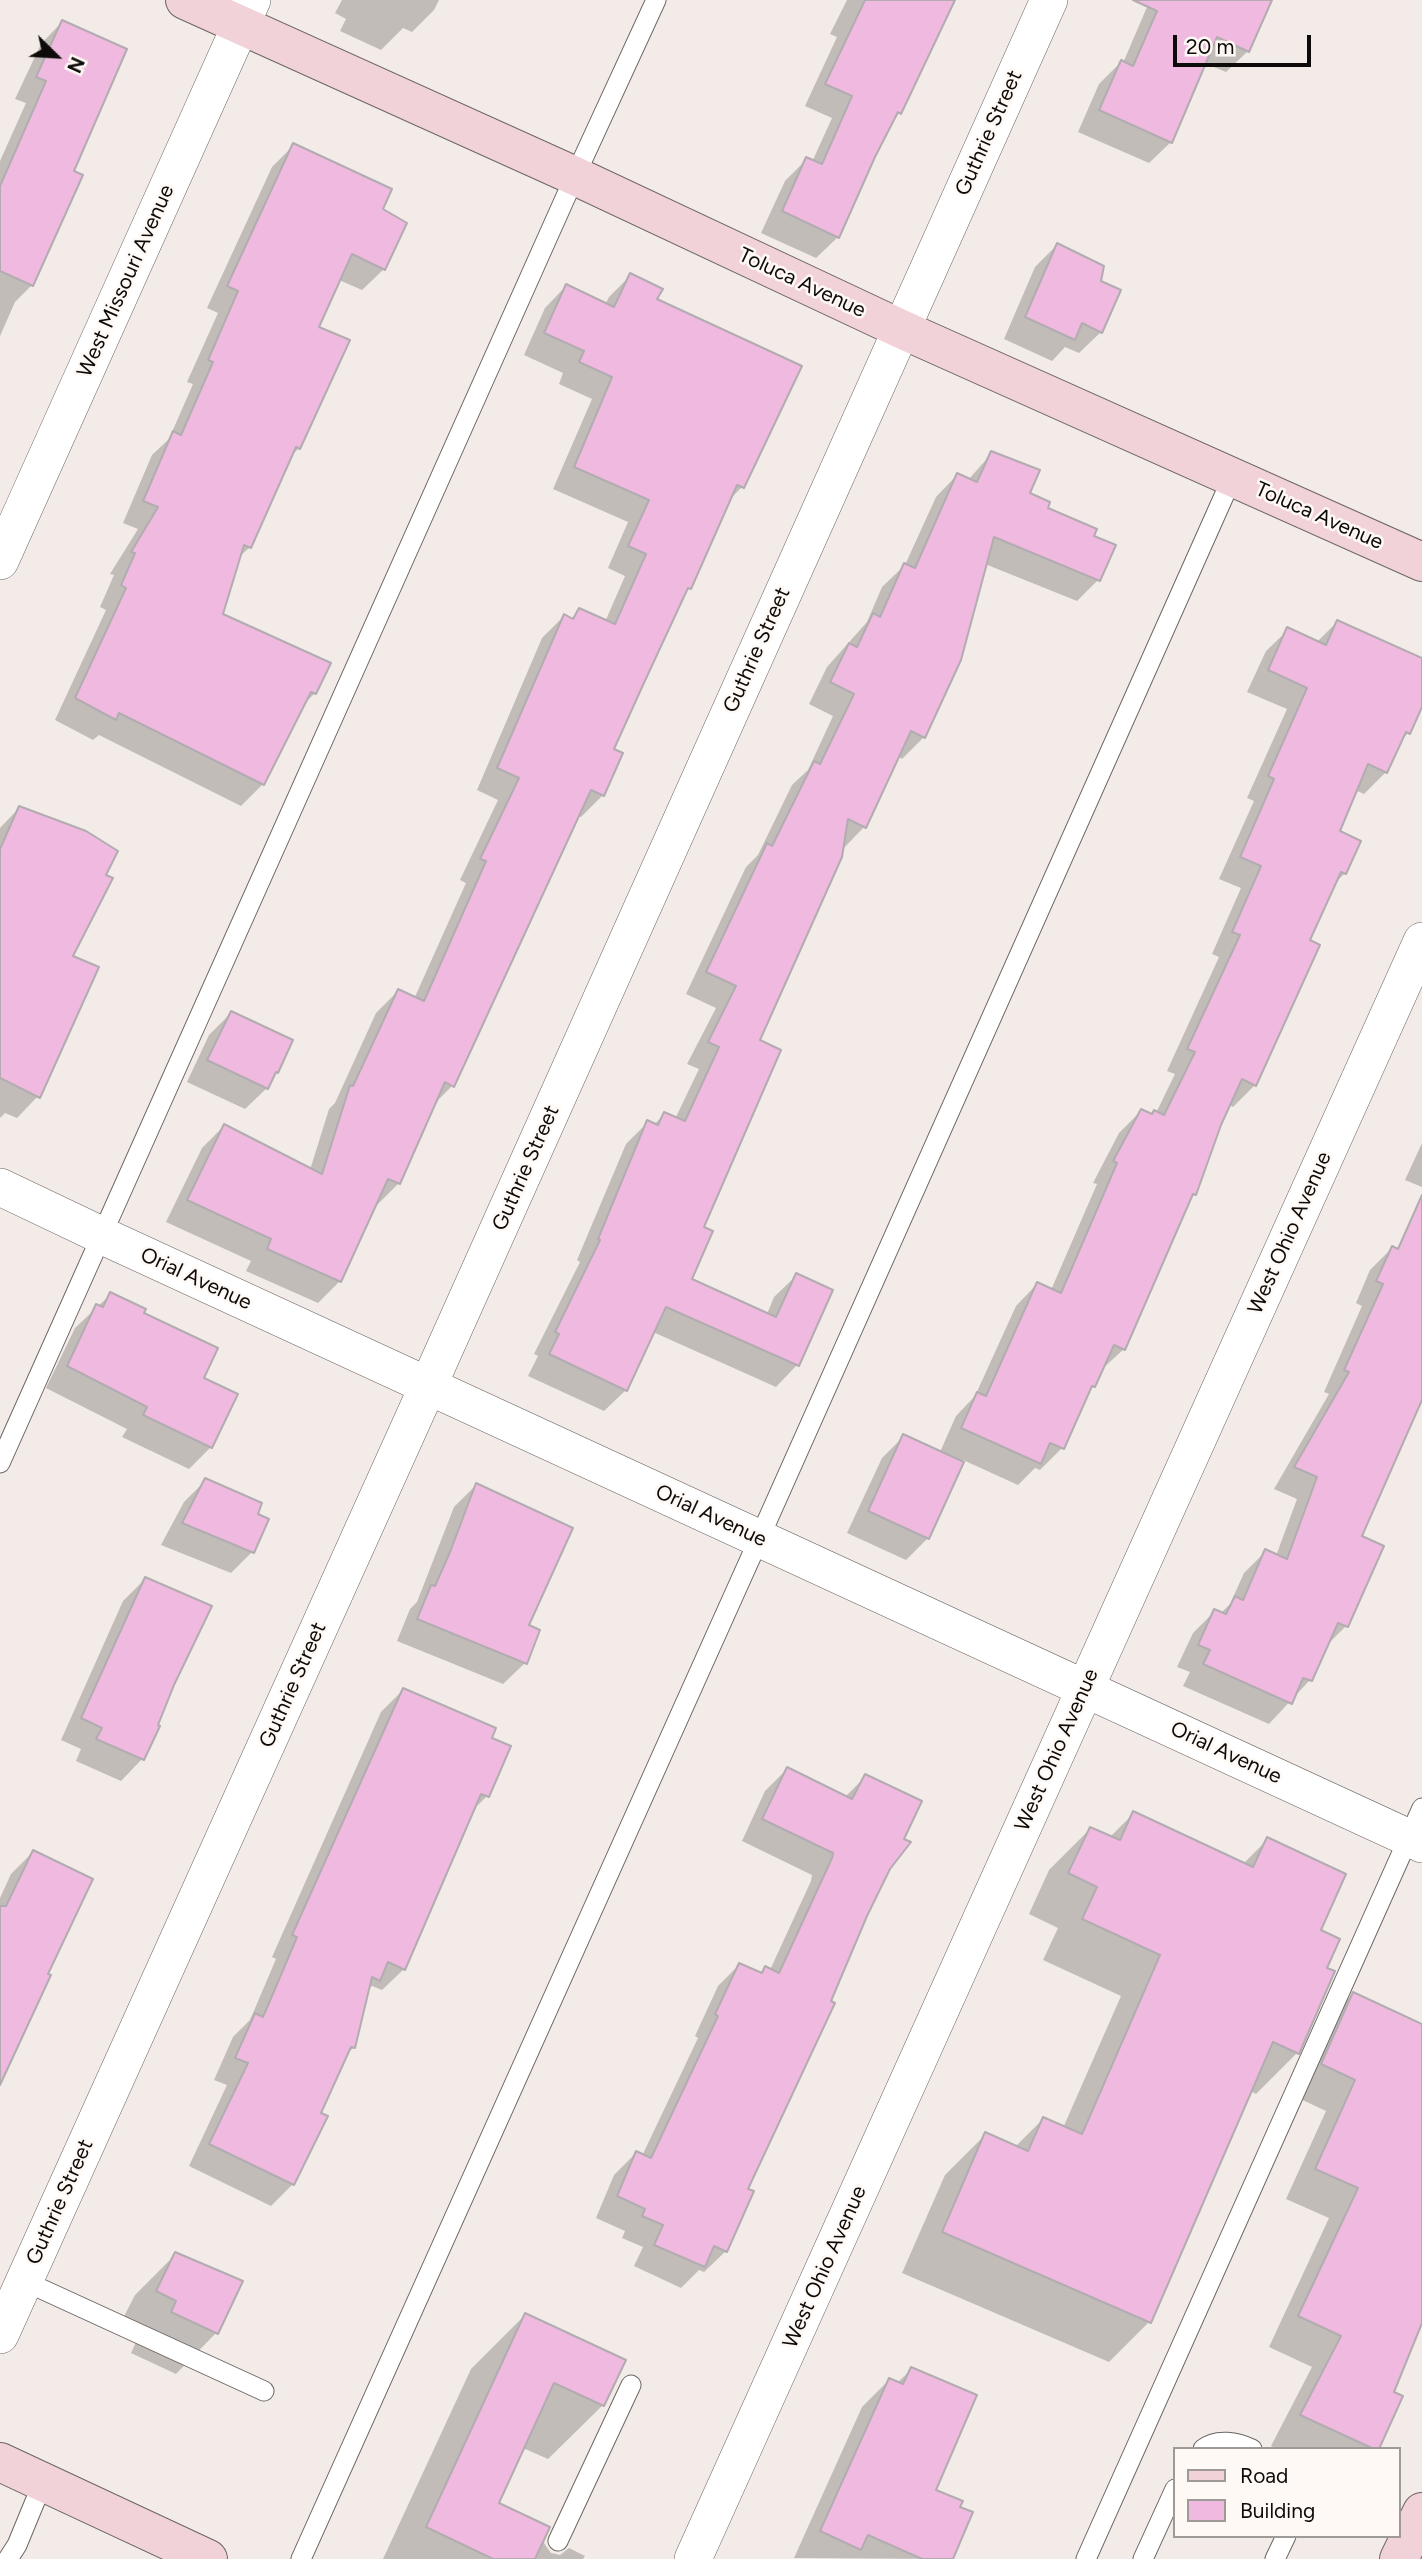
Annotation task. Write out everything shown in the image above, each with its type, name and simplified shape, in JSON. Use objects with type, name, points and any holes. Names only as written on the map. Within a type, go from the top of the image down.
[{"type":"street","name":"Toluca Avenue","points":[[185,0],[246,13],[575,176],[901,329],[1422,562]]},
{"type":"street","name":"Guthrie Street","points":[[0,2334],[1049,0]]},
{"type":"street","name":"West Missouri Avenue","points":[[0,561],[246,13]]},
{"type":"street","name":"West Ohio Avenue","points":[[694,2559],[1422,941]]},
{"type":"street","name":"Orial Avenue","points":[[0,1187],[103,1237],[1084,1688],[1418,1830]]},
{"type":"street","points":[[0,2462],[208,2559]]},
{"type":"lane","points":[[0,1463],[656,0]]},
{"type":"lane","points":[[301,2559],[760,1539],[1232,478]]},
{"type":"lane","points":[[1086,2559],[1418,1830]]},
{"type":"lane","points":[[24,2281],[264,2391]]},
{"type":"lane","points":[[558,2541],[631,2385]]},
{"type":"lane","points":[[1206,2447],[1236,2441],[1248,2447]]},
{"type":"lane","points":[[8,2559],[17,2545],[43,2482]]},
{"type":"lane","points":[[1143,2559],[1174,2491]]},
{"type":"lane","points":[[1275,2559],[1285,2538]]},
{"type":"building","points":[[865,0],[955,0],[901,114],[898,112],[875,157],[839,238],[782,211],[806,157],[822,164],[852,96],[825,84]]},
{"type":"building","points":[[1133,0],[1272,0],[1249,52],[1217,37],[1172,143],[1099,110],[1121,60],[1133,66],[1157,11]]},
{"type":"building","points":[[62,20],[127,49],[74,171],[83,175],[33,286],[0,271],[0,186],[46,81],[36,77]]},
{"type":"building","points":[[293,143],[392,189],[383,209],[407,223],[385,270],[352,254],[319,327],[350,340],[300,449],[296,447],[251,548],[244,545],[223,614],[331,663],[316,694],[311,692],[264,785],[119,713],[116,720],[75,698],[126,588],[121,585],[135,553],[131,552],[158,507],[143,501],[173,431],[181,435],[213,362],[208,360],[238,291],[227,286]]},
{"type":"building","points":[[1057,243],[1104,266],[1101,281],[1121,290],[1102,333],[1082,323],[1075,340],[1025,317]]},
{"type":"building","points":[[630,273],[663,289],[657,299],[802,366],[744,488],[737,485],[691,589],[688,588],[643,685],[614,749],[623,753],[604,796],[591,790],[454,1087],[445,1082],[400,1184],[388,1179],[341,1282],[267,1249],[271,1239],[187,1200],[224,1124],[322,1174],[350,1085],[353,1086],[398,989],[424,1001],[486,861],[480,859],[519,778],[497,768],[564,614],[573,619],[579,608],[615,624],[646,554],[628,546],[649,500],[574,467],[612,377],[579,362],[584,351],[544,333],[566,284],[614,307]]},
{"type":"building","points":[[991,451],[1040,470],[1030,493],[1050,502],[1048,508],[1097,529],[1094,536],[1116,545],[1100,581],[994,537],[961,660],[925,738],[911,731],[866,828],[848,819],[842,857],[760,1040],[781,1050],[704,1227],[713,1231],[692,1279],[776,1317],[796,1273],[833,1290],[799,1366],[666,1307],[627,1391],[549,1354],[559,1334],[555,1332],[600,1240],[598,1239],[647,1120],[658,1125],[664,1112],[685,1121],[719,1047],[708,1042],[736,986],[706,972],[767,843],[772,846],[814,761],[820,764],[854,694],[830,682],[849,643],[857,647],[873,613],[880,617],[904,563],[915,568],[957,473],[977,482]]},
{"type":"building","points":[[1337,620],[1422,658],[1422,707],[1410,734],[1406,732],[1387,773],[1368,764],[1340,831],[1361,841],[1346,874],[1341,872],[1310,940],[1320,945],[1256,1086],[1242,1079],[1221,1125],[1196,1195],[1193,1194],[1125,1350],[1114,1345],[1064,1449],[1050,1443],[1041,1464],[961,1428],[977,1392],[986,1396],[1037,1282],[1061,1293],[1117,1163],[1113,1161],[1141,1109],[1152,1114],[1154,1110],[1164,1115],[1195,1052],[1187,1049],[1240,935],[1232,932],[1261,866],[1240,857],[1274,779],[1268,776],[1307,688],[1268,670],[1287,627],[1326,645]]},
{"type":"building","points":[[19,806],[86,831],[118,851],[106,875],[113,878],[73,956],[99,967],[40,1098],[0,1078],[0,849]]},
{"type":"building","points":[[231,1011],[293,1040],[268,1089],[207,1060]]},
{"type":"building","points":[[1422,1195],[1422,1400],[1362,1536],[1384,1546],[1348,1627],[1338,1623],[1312,1681],[1303,1678],[1292,1704],[1203,1664],[1210,1650],[1198,1645],[1214,1609],[1226,1614],[1235,1596],[1243,1600],[1265,1549],[1287,1559],[1317,1477],[1294,1467],[1349,1372],[1344,1370],[1383,1284],[1376,1281],[1392,1246],[1398,1249]]},
{"type":"building","points":[[110,1292],[146,1309],[144,1313],[218,1348],[204,1378],[238,1394],[212,1448],[143,1415],[147,1407],[67,1366],[96,1304],[103,1307]]},
{"type":"building","points":[[903,1434],[964,1462],[929,1539],[868,1511]]},
{"type":"building","points":[[205,1478],[262,1503],[258,1514],[269,1519],[254,1553],[182,1523]]},
{"type":"building","points":[[476,1483],[573,1528],[529,1625],[540,1630],[527,1664],[417,1619],[431,1585],[435,1586],[450,1552]]},
{"type":"building","points":[[145,1577],[212,1606],[174,1685],[158,1725],[160,1726],[144,1760],[96,1739],[102,1728],[81,1718]]},
{"type":"building","points":[[403,1688],[496,1728],[492,1738],[511,1746],[489,1797],[481,1794],[405,1970],[388,1962],[380,1981],[372,1977],[355,2048],[351,2047],[321,2113],[328,2116],[294,2185],[209,2144],[248,2063],[235,2058],[255,2013],[263,2017],[297,1937],[292,1935]]},
{"type":"building","points":[[787,1767],[852,1799],[865,1774],[922,1801],[904,1839],[911,1842],[890,1869],[867,1916],[831,2001],[835,2003],[748,2189],[754,2191],[727,2252],[714,2246],[705,2267],[654,2245],[663,2225],[642,2216],[645,2209],[617,2196],[636,2151],[651,2158],[718,2016],[715,2014],[739,1963],[762,1973],[765,1966],[779,1973],[832,1858],[833,1853],[762,1819]]},
{"type":"building","points":[[1133,1811],[1253,1867],[1267,1837],[1346,1874],[1321,1930],[1340,1939],[1327,1968],[1335,1971],[1299,2054],[1273,2042],[1151,2323],[942,2232],[985,2132],[1028,2151],[1043,2117],[1082,2134],[1160,1955],[1082,1919],[1097,1887],[1068,1873],[1090,1827],[1120,1840]]},
{"type":"building","points":[[33,1850],[93,1879],[0,2085],[0,1906],[6,1906]]},
{"type":"building","points":[[1353,1992],[1422,2024],[1422,2323],[1394,2392],[1403,2396],[1380,2447],[1370,2447],[1300,2415],[1341,2336],[1298,2316],[1358,2188],[1315,2169],[1355,2080],[1321,2064]]},
{"type":"building","points":[[175,2252],[243,2281],[218,2334],[171,2312],[176,2301],[156,2291]]},
{"type":"building","points":[[525,2313],[626,2360],[604,2406],[554,2383],[499,2503],[550,2527],[535,2559],[493,2559],[426,2527]]},
{"type":"building","points":[[911,2367],[977,2395],[936,2490],[963,2501],[960,2507],[973,2512],[953,2559],[922,2559],[868,2535],[861,2550],[820,2531],[889,2378],[903,2384]]}]
